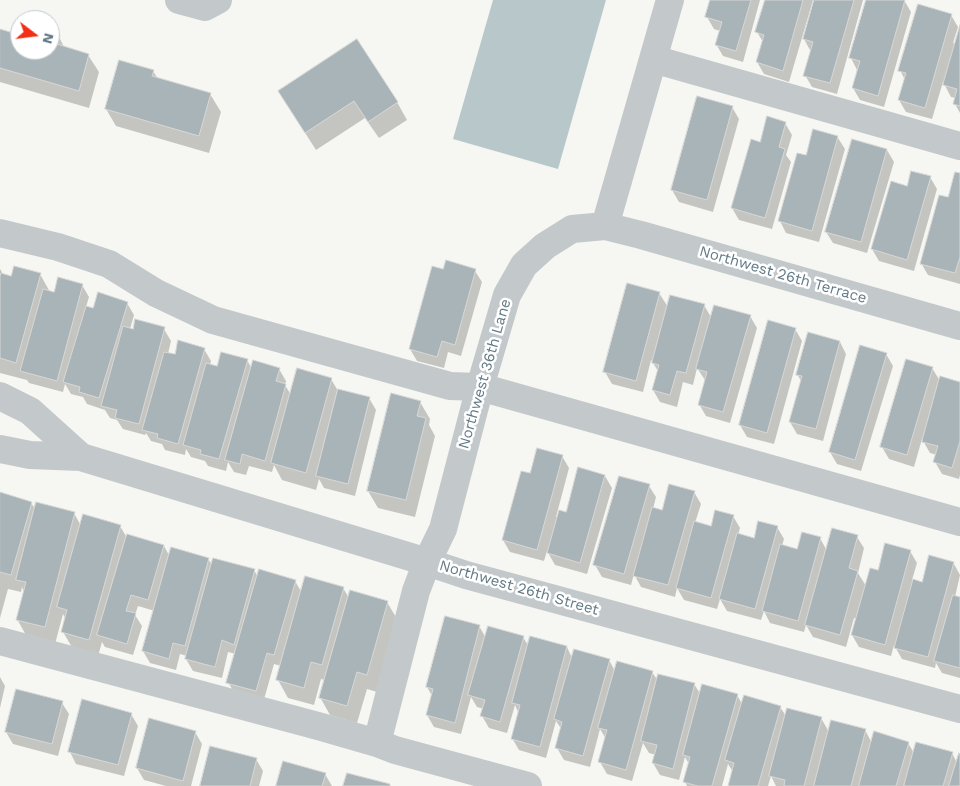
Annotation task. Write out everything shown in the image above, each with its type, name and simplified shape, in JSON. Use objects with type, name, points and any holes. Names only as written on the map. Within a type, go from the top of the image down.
[{"type":"street","points":[[179,0],[205,7],[218,0]]},
{"type":"street","points":[[605,226],[670,0]]},
{"type":"street","points":[[653,59],[960,146]]},
{"type":"street","name":"Northwest 26th Terrace","points":[[605,226],[640,234],[960,326]]},
{"type":"street","name":"Northwest 36th Lane","points":[[377,743],[416,591],[443,529],[506,295],[524,264],[545,246],[572,229],[605,226]]},
{"type":"street","points":[[0,233],[58,247],[109,264],[156,293],[213,320],[450,386],[480,387],[960,522]]},
{"type":"street","name":"Northwest 26th Street","points":[[0,396],[30,411],[81,457]]},
{"type":"street","name":"Northwest 26th Street","points":[[0,448],[30,455],[81,457],[428,562],[474,578],[960,709]]},
{"type":"street","points":[[0,642],[318,726],[395,750],[528,786]]},
{"type":"shaded area","points":[[493,0],[606,0],[558,169],[453,139]]},
{"type":"building","points":[[710,0],[751,0],[736,51],[715,45],[722,22],[705,17]]},
{"type":"building","points":[[765,0],[803,0],[783,71],[756,62],[764,35],[755,32]]},
{"type":"building","points":[[814,0],[854,0],[830,83],[803,76],[813,42],[803,39]]},
{"type":"building","points":[[866,0],[905,0],[878,96],[852,88],[860,61],[849,58]]},
{"type":"building","points":[[918,4],[952,14],[925,108],[898,100],[906,73],[898,71]]},
{"type":"building","points":[[960,25],[960,106],[953,104],[957,89],[943,85]]},
{"type":"building","points":[[0,29],[10,32],[10,60],[60,60],[60,45],[89,54],[79,91],[0,68]]},
{"type":"building","points":[[357,39],[398,102],[368,122],[354,101],[305,133],[278,91]]},
{"type":"building","points":[[119,60],[154,70],[152,76],[211,93],[199,136],[105,109]]},
{"type":"building","points":[[697,96],[733,106],[707,200],[671,190]]},
{"type":"building","points":[[767,116],[786,122],[779,147],[785,149],[765,218],[731,208],[751,139],[760,142]]},
{"type":"building","points":[[813,129],[838,136],[812,231],[778,221],[797,153],[806,155]]},
{"type":"building","points":[[852,139],[887,149],[861,242],[825,232]]},
{"type":"building","points":[[911,171],[931,176],[907,260],[871,249],[891,181],[907,186]]},
{"type":"building","points":[[955,172],[960,173],[960,257],[955,273],[920,264],[939,195],[948,197]]},
{"type":"building","points":[[446,260],[476,269],[455,345],[442,341],[437,357],[409,349],[432,266],[443,269]]},
{"type":"building","points":[[14,266],[41,273],[16,363],[0,358],[0,276],[1,273],[11,276]]},
{"type":"building","points":[[58,277],[83,284],[57,381],[20,371],[43,289],[54,292]]},
{"type":"building","points":[[627,283],[660,292],[636,381],[603,372]]},
{"type":"building","points":[[98,292],[128,302],[99,398],[79,392],[80,387],[63,382],[86,306],[93,308]]},
{"type":"building","points":[[670,295],[705,304],[686,373],[677,371],[670,395],[652,390],[659,365],[652,363]]},
{"type":"building","points":[[714,305],[751,315],[723,412],[698,405],[707,372],[696,369]]},
{"type":"building","points":[[135,319],[165,327],[139,424],[115,418],[117,410],[101,406],[123,326],[133,329]]},
{"type":"building","points":[[768,320],[796,328],[767,433],[739,425]]},
{"type":"building","points":[[808,332],[840,341],[816,429],[789,422],[802,376],[796,375]]},
{"type":"building","points":[[178,340],[205,348],[178,444],[157,438],[158,434],[142,430],[164,352],[175,354]]},
{"type":"building","points":[[860,345],[887,353],[855,460],[829,452]]},
{"type":"building","points":[[221,352],[248,359],[219,459],[200,454],[201,450],[183,445],[206,363],[217,366]]},
{"type":"building","points":[[906,359],[933,367],[907,455],[880,447]]},
{"type":"building","points":[[253,360],[280,368],[276,381],[286,384],[265,461],[242,454],[240,464],[225,460]]},
{"type":"building","points":[[297,368],[332,378],[306,473],[271,463]]},
{"type":"building","points":[[940,376],[960,382],[960,441],[952,468],[933,462],[938,446],[922,442]]},
{"type":"building","points":[[338,389],[370,397],[348,484],[316,476]]},
{"type":"building","points":[[391,393],[421,401],[417,416],[426,418],[406,500],[367,491]]},
{"type":"building","points":[[537,448],[563,455],[537,550],[502,540],[521,471],[530,473]]},
{"type":"building","points":[[578,467],[605,475],[580,563],[547,553],[559,510],[566,512]]},
{"type":"building","points":[[619,476],[650,484],[624,574],[593,565]]},
{"type":"building","points":[[669,484],[695,491],[668,585],[633,576],[652,507],[662,510]]},
{"type":"building","points":[[0,492],[32,502],[11,575],[0,572]]},
{"type":"building","points":[[36,502],[75,512],[45,627],[16,620],[26,582],[16,580]]},
{"type":"building","points":[[715,510],[734,515],[711,598],[676,588],[694,521],[711,526]]},
{"type":"building","points":[[83,514],[121,525],[89,640],[61,632],[67,610],[57,607]]},
{"type":"building","points":[[758,521],[778,526],[755,609],[719,599],[737,533],[754,538]]},
{"type":"building","points":[[832,528],[858,535],[849,568],[858,571],[840,635],[805,625]]},
{"type":"building","points":[[802,532],[821,537],[798,621],[762,611],[780,544],[797,549]]},
{"type":"building","points":[[127,534],[164,545],[148,600],[131,595],[126,611],[136,613],[127,644],[97,635]]},
{"type":"building","points":[[885,543],[911,550],[885,645],[851,635],[870,568],[878,570]]},
{"type":"building","points":[[171,547],[209,558],[185,646],[173,643],[169,659],[142,651]]},
{"type":"building","points":[[929,555],[954,562],[928,657],[894,648],[913,579],[922,582]]},
{"type":"building","points":[[213,558],[255,569],[234,645],[222,640],[215,667],[185,659]]},
{"type":"building","points":[[259,569],[296,580],[274,655],[267,653],[256,691],[226,683]]},
{"type":"building","points":[[305,576],[344,587],[322,665],[311,662],[304,688],[276,680]]},
{"type":"building","points":[[350,590],[388,601],[367,675],[357,672],[347,706],[319,698]]},
{"type":"building","points":[[953,595],[960,597],[960,668],[934,661]]},
{"type":"building","points":[[445,616],[480,625],[455,723],[426,715],[433,689],[426,687]]},
{"type":"building","points":[[488,626],[524,636],[500,722],[480,716],[485,700],[468,695]]},
{"type":"building","points":[[530,636],[567,646],[540,747],[511,739],[520,705],[512,703]]},
{"type":"building","points":[[574,649],[610,659],[583,756],[555,748],[562,722],[554,719]]},
{"type":"building","points":[[617,661],[653,671],[626,770],[598,762],[607,730],[598,728]]},
{"type":"building","points":[[658,674],[695,683],[673,769],[652,763],[657,745],[641,741]]},
{"type":"building","points":[[702,684],[738,694],[712,786],[698,786],[683,782],[690,757],[683,755]]},
{"type":"building","points":[[16,689],[63,701],[52,744],[5,732]]},
{"type":"building","points":[[744,695],[781,706],[758,786],[728,786],[734,763],[725,760]]},
{"type":"building","points":[[82,699],[132,713],[118,765],[68,752]]},
{"type":"building","points":[[787,708],[822,717],[804,786],[784,786],[785,780],[769,776]]},
{"type":"building","points":[[149,718],[196,731],[183,781],[136,768]]},
{"type":"building","points":[[831,720],[866,729],[851,786],[814,786]]},
{"type":"building","points":[[874,731],[909,742],[896,786],[859,786]]},
{"type":"building","points":[[916,742],[953,752],[943,786],[904,786]]},
{"type":"building","points":[[210,746],[257,758],[250,786],[200,786]]},
{"type":"building","points":[[959,753],[960,786],[949,786]]},
{"type":"building","points":[[283,761],[326,773],[322,786],[276,786]]},
{"type":"building","points":[[347,773],[390,784],[390,786],[343,786]]}]
